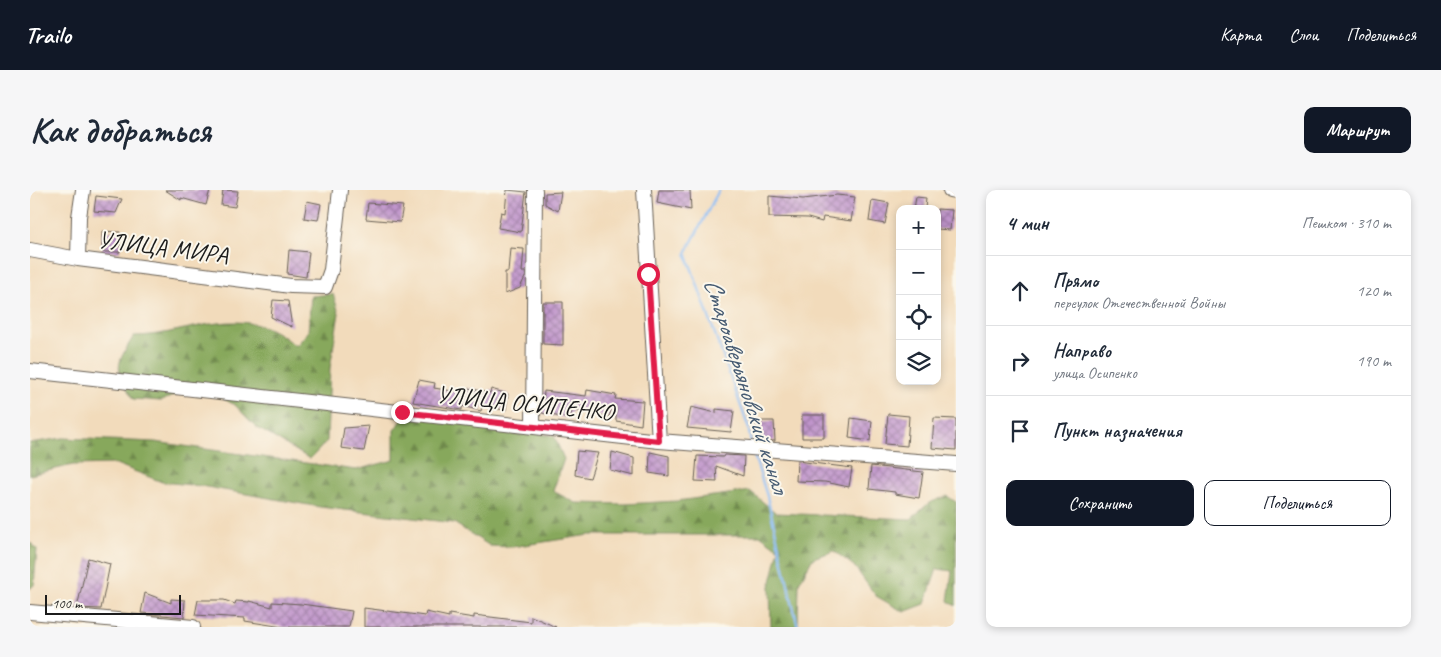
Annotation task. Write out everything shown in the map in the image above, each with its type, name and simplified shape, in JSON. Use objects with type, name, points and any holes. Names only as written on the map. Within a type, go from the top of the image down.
[{"type":"street","points":[[78,260],[82,190]]},
{"type":"street","name":"УЛИЦА МИРА","points":[[30,250],[78,260],[291,286],[325,287],[331,270],[340,190]]},
{"type":"street","points":[[533,428],[535,190]]},
{"type":"street","points":[[644,190],[659,441]]},
{"type":"street","points":[[950,190],[956,191]]},
{"type":"street","name":"УЛИЦА ОСИПЕНКО","points":[[30,371],[659,441],[956,464]]},
{"type":"street","points":[[30,612],[193,627]]},
{"type":"green space","points":[[333,294],[339,313],[330,368],[327,441],[310,459],[256,427],[235,405],[209,391],[185,391],[161,401],[133,399],[120,374],[120,361],[134,336],[151,335],[202,325],[236,322],[253,324],[270,329],[296,346],[308,332],[311,296]]},
{"type":"green space","points":[[411,410],[554,436],[564,459],[553,491],[576,503],[625,504],[677,501],[750,491],[776,513],[911,519],[929,503],[947,496],[956,502],[956,606],[948,601],[952,571],[937,569],[925,604],[904,612],[876,596],[854,566],[834,551],[813,558],[799,583],[798,627],[771,627],[770,586],[779,549],[760,535],[589,535],[512,547],[490,546],[454,523],[320,507],[201,486],[162,482],[116,464],[73,465],[30,475],[30,443],[63,438],[155,442],[356,470],[394,460],[394,430]]},
{"type":"green space","points":[[30,542],[37,549],[34,585],[30,589]]},
{"type":"building","points":[[165,190],[210,190],[206,205],[181,198],[181,200]]},
{"type":"building","points":[[223,190],[238,191],[235,207],[221,205]]},
{"type":"building","points":[[507,190],[526,192],[521,232],[498,228],[501,212],[505,213]]},
{"type":"building","points":[[659,190],[690,190],[691,210],[657,203]]},
{"type":"building","points":[[561,192],[558,211],[545,204],[545,193]]},
{"type":"building","points":[[837,195],[855,197],[851,221],[823,217],[822,222],[808,218],[769,217],[769,196],[803,199]]},
{"type":"building","points":[[96,196],[122,199],[116,213],[94,211]]},
{"type":"building","points":[[916,197],[926,198],[925,205],[915,205]]},
{"type":"building","points":[[872,200],[889,203],[885,224],[869,221]]},
{"type":"building","points":[[307,201],[321,204],[318,220],[304,218]]},
{"type":"building","points":[[368,203],[403,206],[400,222],[366,219]]},
{"type":"building","points":[[941,209],[952,210],[950,230],[941,229]]},
{"type":"building","points":[[102,231],[120,232],[120,252],[102,252]]},
{"type":"building","points":[[510,248],[524,249],[522,272],[526,272],[526,275],[520,288],[505,294],[505,272],[508,272]]},
{"type":"building","points":[[289,250],[309,252],[306,277],[287,274]]},
{"type":"building","points":[[273,300],[288,301],[292,327],[271,317]]},
{"type":"building","points":[[543,302],[563,302],[563,345],[543,344]]},
{"type":"building","points":[[419,380],[435,383],[434,388],[452,391],[452,389],[468,391],[468,388],[490,393],[491,389],[508,394],[506,410],[482,407],[481,411],[462,406],[462,410],[413,402]]},
{"type":"building","points":[[587,390],[616,395],[615,399],[643,401],[641,425],[616,421],[616,408],[612,407],[609,417],[572,410],[570,419],[542,413],[544,391],[586,396]]},
{"type":"building","points":[[691,407],[716,413],[716,409],[734,411],[731,432],[687,428]]},
{"type":"building","points":[[888,414],[909,416],[907,446],[885,444]]},
{"type":"building","points":[[802,415],[824,415],[824,438],[802,438]]},
{"type":"building","points":[[851,418],[872,421],[870,441],[849,438]]},
{"type":"building","points":[[934,418],[956,419],[956,450],[932,448]]},
{"type":"building","points":[[757,421],[774,421],[775,441],[757,440]]},
{"type":"building","points":[[369,426],[364,451],[341,448],[344,428]]},
{"type":"building","points":[[577,451],[598,453],[590,478],[575,475]]},
{"type":"building","points":[[612,452],[634,458],[634,476],[610,470]]},
{"type":"building","points":[[650,452],[669,456],[669,476],[649,473]]},
{"type":"building","points":[[724,455],[744,456],[743,476],[716,466],[717,482],[695,481],[697,456],[723,457]]},
{"type":"building","points":[[797,461],[852,468],[849,487],[825,482],[796,481]]},
{"type":"building","points":[[871,466],[923,472],[919,498],[895,494],[895,492],[869,489]]},
{"type":"building","points":[[88,558],[110,564],[101,609],[77,608]]},
{"type":"building","points":[[145,593],[171,603],[171,599],[185,600],[184,617],[141,613]]},
{"type":"building","points":[[198,600],[224,600],[235,604],[236,601],[249,601],[272,607],[272,602],[301,604],[352,611],[349,627],[283,627],[245,621],[245,618],[195,615]]},
{"type":"building","points":[[364,608],[425,616],[426,612],[449,617],[449,614],[474,618],[474,615],[531,622],[531,616],[556,627],[364,627]]},
{"type":"waterway","name":"Староаверьяновский канал","points":[[719,190],[686,253],[748,426],[751,444]]},
{"type":"waterway","name":"Староаверьяновский канал","points":[[753,452],[767,496],[798,627]]},
{"type":"route","points":[[402,412],[659,441],[648,274]]}]
